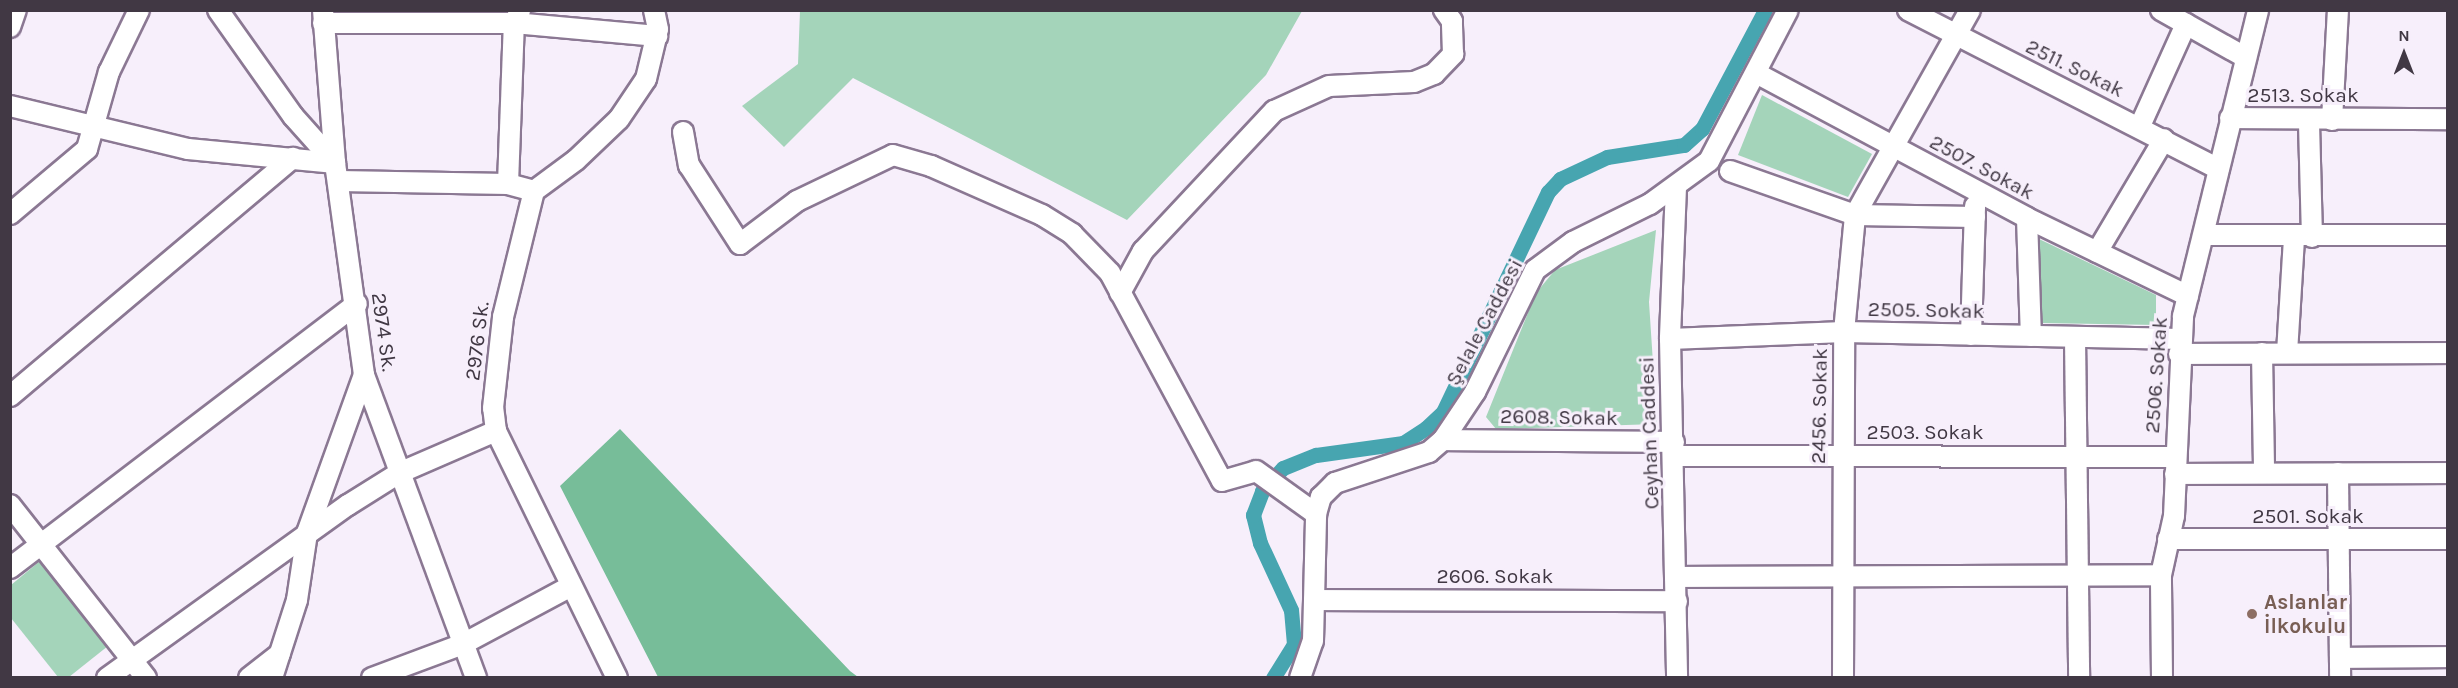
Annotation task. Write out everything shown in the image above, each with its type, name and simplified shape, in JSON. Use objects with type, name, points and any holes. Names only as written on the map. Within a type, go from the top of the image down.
[{"type":"street","points":[[10,27],[16,10]]},
{"type":"street","points":[[10,214],[87,149],[109,72],[139,10]]},
{"type":"street","points":[[218,10],[293,116],[337,172]]},
{"type":"street","points":[[10,106],[188,149],[293,158],[337,172],[508,184],[534,190],[576,160],[619,119],[646,79],[657,36],[654,10]]},
{"type":"street","points":[[1120,293],[1150,243],[1274,111],[1329,86],[1414,82],[1434,74],[1453,54],[1452,21],[1444,10]]},
{"type":"street","name":"Şelale Caddesi","points":[[1306,673],[1314,600],[1316,514],[1321,497],[1335,483],[1429,452],[1443,440],[1475,392],[1535,270],[1573,242],[1676,187],[1709,161],[1788,10]]},
{"type":"street","name":"2511. Sokak","points":[[1908,10],[2140,126],[2219,169]]},
{"type":"street","name":"2456. Sokak","points":[[1843,678],[1844,332],[1855,215],[1970,10]]},
{"type":"street","name":"2506. Sokak","points":[[2162,678],[2161,575],[2168,539],[2175,465],[2179,346],[2188,296],[2205,235],[2243,56],[2258,10]]},
{"type":"street","points":[[2332,120],[2338,10]]},
{"type":"street","name":"2513. Sokak","points":[[2166,12],[2243,56]]},
{"type":"street","points":[[323,17],[517,17],[657,36]]},
{"type":"street","name":"2974 Sk.","points":[[323,17],[337,172],[357,304],[364,375],[476,678]]},
{"type":"street","points":[[508,184],[517,17]]},
{"type":"street","points":[[2140,126],[2186,24]]},
{"type":"street","name":"2507. Sokak","points":[[1756,73],[2027,218],[2188,296]]},
{"type":"street","name":"2513. Sokak","points":[[2230,118],[2309,123],[2332,120],[2448,119]]},
{"type":"street","points":[[2287,353],[2302,237],[2309,123]]},
{"type":"street","points":[[683,132],[689,165],[740,244],[797,201],[852,172],[893,155],[907,156],[1000,194],[1065,230],[1095,255],[1120,293],[1222,481],[1256,471],[1316,514]]},
{"type":"street","points":[[2097,252],[2164,139]]},
{"type":"street","points":[[10,396],[293,158]]},
{"type":"street","points":[[1730,171],[1855,215],[1975,217]]},
{"type":"street","name":"Ceyhan Caddesi","points":[[1676,187],[1670,339],[1677,678]]},
{"type":"street","points":[[1971,335],[1975,189]]},
{"type":"street","name":"2976 Sk.","points":[[534,190],[502,317],[493,408],[496,431],[616,678]]},
{"type":"street","points":[[2027,218],[2031,336]]},
{"type":"street","points":[[2205,235],[2302,237],[2448,235]]},
{"type":"street","points":[[10,568],[357,304]]},
{"type":"street","name":"2505. Sokak","points":[[1670,339],[1844,332],[2075,337],[2262,353],[2448,353]]},
{"type":"street","points":[[2075,337],[2079,678]]},
{"type":"street","points":[[2262,353],[2264,472]]},
{"type":"street","points":[[272,678],[297,600],[307,533],[364,375]]},
{"type":"street","points":[[107,678],[130,658],[307,533],[399,473],[496,431]]},
{"type":"street","name":"2608. Sokak","points":[[1443,440],[1674,449]]},
{"type":"street","name":"2503. Sokak","points":[[1674,449],[1842,456],[2076,456],[2264,472],[2448,473]]},
{"type":"street","points":[[2338,473],[2341,540],[2340,668],[2448,657]]},
{"type":"street","points":[[10,505],[146,678]]},
{"type":"street","name":"2501. Sokak","points":[[2168,539],[2448,539]]},
{"type":"street","points":[[1675,577],[1842,574],[2161,575]]},
{"type":"street","points":[[372,678],[463,644],[571,586]]},
{"type":"street","name":"2606. Sokak","points":[[1314,600],[1677,601]]},
{"type":"street","points":[[249,678],[280,654]]},
{"type":"green space","points":[[800,10],[1302,11],[1266,75],[1127,220],[853,78],[784,147],[742,106],[798,64]]},
{"type":"green space","points":[[1762,95],[1872,154],[1848,197],[1738,155]]},
{"type":"green space","points":[[1656,230],[1649,302],[1657,424],[1496,429],[1486,417],[1536,293],[1555,270]]},
{"type":"green space","points":[[2039,239],[2156,295],[2156,325],[2041,323]]},
{"type":"green space","points":[[620,429],[858,677],[658,677],[560,486]]},
{"type":"green space","points":[[40,561],[108,646],[69,677],[58,677],[11,618],[11,585]]},
{"type":"waterway","points":[[1273,678],[1294,644],[1291,610],[1260,543],[1253,515],[1262,491],[1283,468],[1316,455],[1403,443],[1426,428],[1443,412],[1548,192],[1560,179],[1607,157],[1684,145],[1702,129],[1765,10]]},
{"type":"place","name":"Aslanlar İlkokulu","points":[[2252,614]]}]
